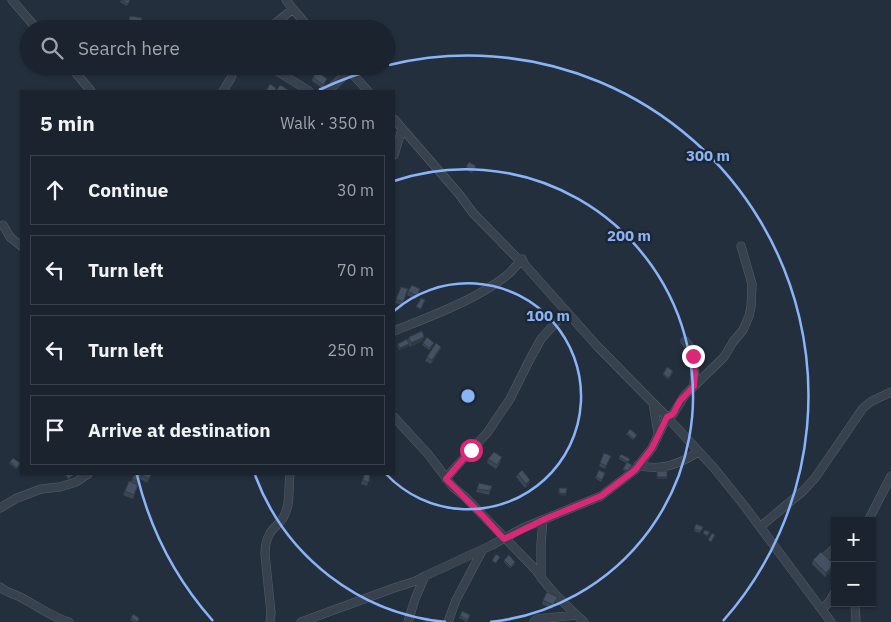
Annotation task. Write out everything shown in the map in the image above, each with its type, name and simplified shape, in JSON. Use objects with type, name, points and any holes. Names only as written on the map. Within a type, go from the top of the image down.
[{"type":"street","points":[[286,0],[302,20]]},
{"type":"street","points":[[17,2],[30,20]]},
{"type":"street","points":[[279,20],[293,9]]},
{"type":"street","points":[[78,75],[90,90]]},
{"type":"street","points":[[224,90],[232,75]]},
{"type":"street","points":[[283,75],[307,90]]},
{"type":"street","points":[[329,90],[342,75]]},
{"type":"street","points":[[353,75],[367,90]]},
{"type":"street","points":[[395,120],[459,194],[473,213],[520,261],[522,259]]},
{"type":"street","points":[[395,152],[402,129]]},
{"type":"street","points":[[3,225],[10,237],[20,245]]},
{"type":"street","points":[[301,622],[416,581],[543,520],[601,496],[635,470],[652,448],[667,417],[673,414],[680,401],[724,357],[743,330],[751,307],[752,284],[741,246]]},
{"type":"street","points":[[522,259],[525,265],[598,347],[667,417],[743,504],[831,622]]},
{"type":"street","points":[[395,331],[452,306],[495,284],[522,259]]},
{"type":"street","points":[[446,479],[487,433],[510,400],[528,361],[541,339],[566,311]]},
{"type":"street","points":[[685,341],[692,350],[695,374],[694,386]]},
{"type":"street","points":[[760,527],[803,492],[815,478],[863,408],[872,401],[891,392]]},
{"type":"street","points":[[653,403],[657,437]]},
{"type":"street","points":[[395,418],[428,454],[446,479],[536,570],[567,607],[584,622]]},
{"type":"street","points":[[638,465],[648,468],[666,467],[688,459],[698,452]]},
{"type":"street","points":[[0,508],[17,498],[41,489],[76,482],[86,475]]},
{"type":"street","points":[[270,622],[271,613],[265,547],[272,530],[284,517],[288,506],[290,475]]},
{"type":"street","points":[[870,517],[891,476]]},
{"type":"street","points":[[541,578],[543,520]]},
{"type":"street","points":[[448,622],[456,600],[483,549]]},
{"type":"street","points":[[826,556],[831,552]]},
{"type":"street","points":[[408,622],[425,576]]},
{"type":"street","points":[[0,588],[69,622]]},
{"type":"street","points":[[822,609],[831,599]]},
{"type":"street","points":[[855,607],[856,622]]},
{"type":"street","points":[[534,622],[537,619],[576,615]]},
{"type":"building","points":[[121,0],[130,0],[128,4]]},
{"type":"building","points":[[130,16],[142,18],[142,20],[129,20]]},
{"type":"building","points":[[314,75],[322,75],[327,79],[323,85],[313,77]]},
{"type":"building","points":[[270,84],[276,88],[275,90],[267,90]]},
{"type":"building","points":[[280,85],[288,90],[277,90]]},
{"type":"building","points":[[469,162],[476,166],[473,171],[466,167]]},
{"type":"building","points":[[412,285],[420,289],[417,296],[408,291]]},
{"type":"building","points":[[401,287],[408,289],[403,302],[396,299]]},
{"type":"building","points":[[421,298],[425,300],[421,309],[416,307]]},
{"type":"building","points":[[422,331],[424,337],[411,343],[409,337]]},
{"type":"building","points":[[427,337],[434,343],[429,348],[423,343]]},
{"type":"building","points":[[407,339],[409,344],[400,348],[398,344]]},
{"type":"building","points":[[436,343],[441,347],[432,360],[427,357]]},
{"type":"building","points":[[667,367],[673,371],[669,378],[663,374]]},
{"type":"building","points":[[630,429],[637,435],[634,439],[627,433]]},
{"type":"building","points":[[494,452],[502,457],[497,465],[488,459]]},
{"type":"building","points":[[604,453],[611,456],[606,466],[600,463]]},
{"type":"building","points":[[621,454],[630,459],[628,462],[619,457]]},
{"type":"building","points":[[13,458],[20,463],[17,468],[10,462]]},
{"type":"building","points":[[627,462],[632,465],[628,471],[623,469]]},
{"type":"building","points":[[522,470],[530,480],[526,484],[518,474]]},
{"type":"building","points":[[599,470],[605,473],[602,480],[596,477]]},
{"type":"building","points":[[657,471],[667,471],[667,477],[657,477]]},
{"type":"building","points":[[66,475],[74,475],[68,479]]},
{"type":"building","points":[[134,475],[142,475],[138,482],[132,478]]},
{"type":"building","points":[[142,475],[151,475],[148,479]]},
{"type":"building","points":[[364,475],[370,475],[369,482],[363,481]]},
{"type":"building","points":[[129,481],[138,485],[134,495],[125,491]]},
{"type":"building","points":[[479,483],[492,486],[490,491],[477,489]]},
{"type":"building","points":[[559,488],[567,488],[566,494],[559,493]]},
{"type":"building","points":[[696,524],[703,527],[701,531],[694,529]]},
{"type":"building","points":[[705,530],[710,532],[707,536],[703,533]]},
{"type":"building","points":[[712,533],[715,535],[711,542],[708,540]]},
{"type":"building","points":[[821,552],[831,561],[831,567],[826,573],[813,560]]},
{"type":"building","points":[[496,554],[500,557],[496,563],[492,561]]},
{"type":"building","points":[[509,555],[515,562],[511,567],[504,560]]},
{"type":"building","points":[[547,592],[558,597],[553,605],[543,600]]},
{"type":"building","points":[[462,611],[470,615],[468,620],[460,616]]},
{"type":"building","points":[[133,614],[139,618],[138,622],[131,618]]},
{"type":"building","points":[[426,618],[436,622],[425,622]]},
{"type":"route","points":[[471,450],[446,479],[504,539],[523,528],[601,496],[635,470],[652,448],[667,417],[673,414],[680,401],[694,386],[693,356]]}]
